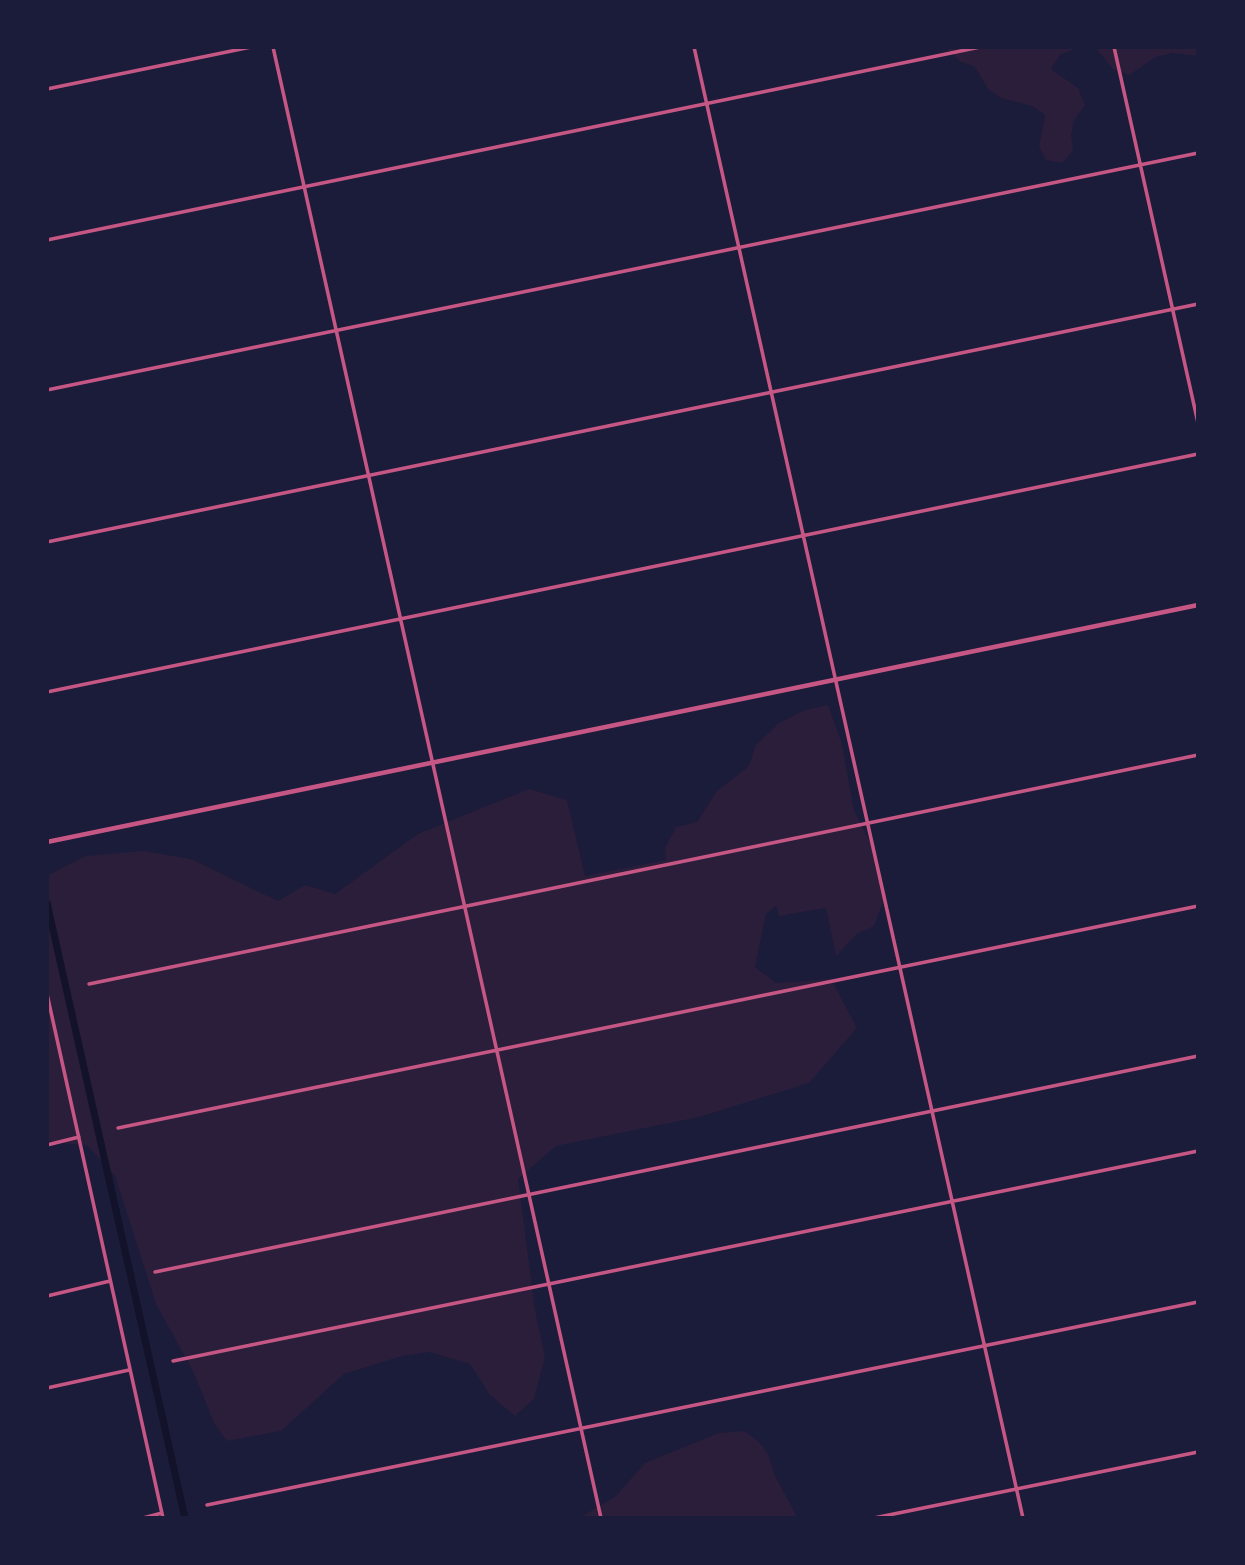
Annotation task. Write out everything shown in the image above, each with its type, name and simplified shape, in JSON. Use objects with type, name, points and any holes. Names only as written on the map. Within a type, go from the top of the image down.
[{"type":"street","points":[[47,89],[251,47]]},
{"type":"street","points":[[273,47],[601,1518]]},
{"type":"street","points":[[694,47],[865,824],[1023,1518]]},
{"type":"street","points":[[47,240],[980,47]]},
{"type":"street","points":[[1114,47],[1198,423]]},
{"type":"street","points":[[47,390],[1198,153]]},
{"type":"street","points":[[47,542],[1198,304]]},
{"type":"street","points":[[47,692],[1198,454]]},
{"type":"street","points":[[47,842],[1198,605]]},
{"type":"street","points":[[89,984],[1198,755]]},
{"type":"street","points":[[118,1129],[1198,906]]},
{"type":"street","points":[[47,993],[162,1516],[143,1518]]},
{"type":"street","points":[[155,1272],[1198,1056]]},
{"type":"street","points":[[47,1145],[79,1137]]},
{"type":"street","points":[[173,1361],[1198,1151]]},
{"type":"street","points":[[47,1296],[110,1281]]},
{"type":"street","points":[[207,1504],[1198,1302]]},
{"type":"street","points":[[47,1388],[130,1370]]},
{"type":"street","points":[[874,1518],[1198,1452]]},
{"type":"shaded area","points":[[945,47],[1079,47],[1060,55],[1051,69],[1078,88],[1085,105],[1074,120],[1071,135],[1073,151],[1062,163],[1046,160],[1039,146],[1045,115],[1032,106],[1001,98],[988,89],[975,67],[960,61]]},
{"type":"shaded area","points":[[1095,47],[1198,47],[1198,56],[1172,53],[1156,57],[1129,75],[1113,69]]},
{"type":"shaded area","points":[[828,705],[842,744],[854,811],[871,844],[886,894],[874,926],[857,934],[836,956],[826,908],[779,916],[776,906],[766,914],[755,967],[776,983],[831,979],[857,1028],[809,1083],[699,1117],[556,1146],[518,1179],[535,1310],[545,1357],[534,1399],[515,1416],[490,1395],[470,1364],[429,1352],[402,1356],[344,1374],[281,1431],[227,1441],[214,1423],[193,1371],[156,1304],[115,1176],[88,1146],[47,1141],[47,876],[85,856],[144,851],[191,859],[278,901],[305,885],[335,894],[418,834],[529,789],[567,800],[585,876],[666,860],[665,848],[676,827],[697,822],[717,791],[749,766],[756,745],[779,723],[805,710]]},
{"type":"shaded area","points":[[744,1431],[759,1442],[768,1454],[775,1476],[798,1518],[579,1518],[615,1497],[645,1463],[719,1433]]},
{"type":"waterway","points":[[47,903],[185,1518]]}]
